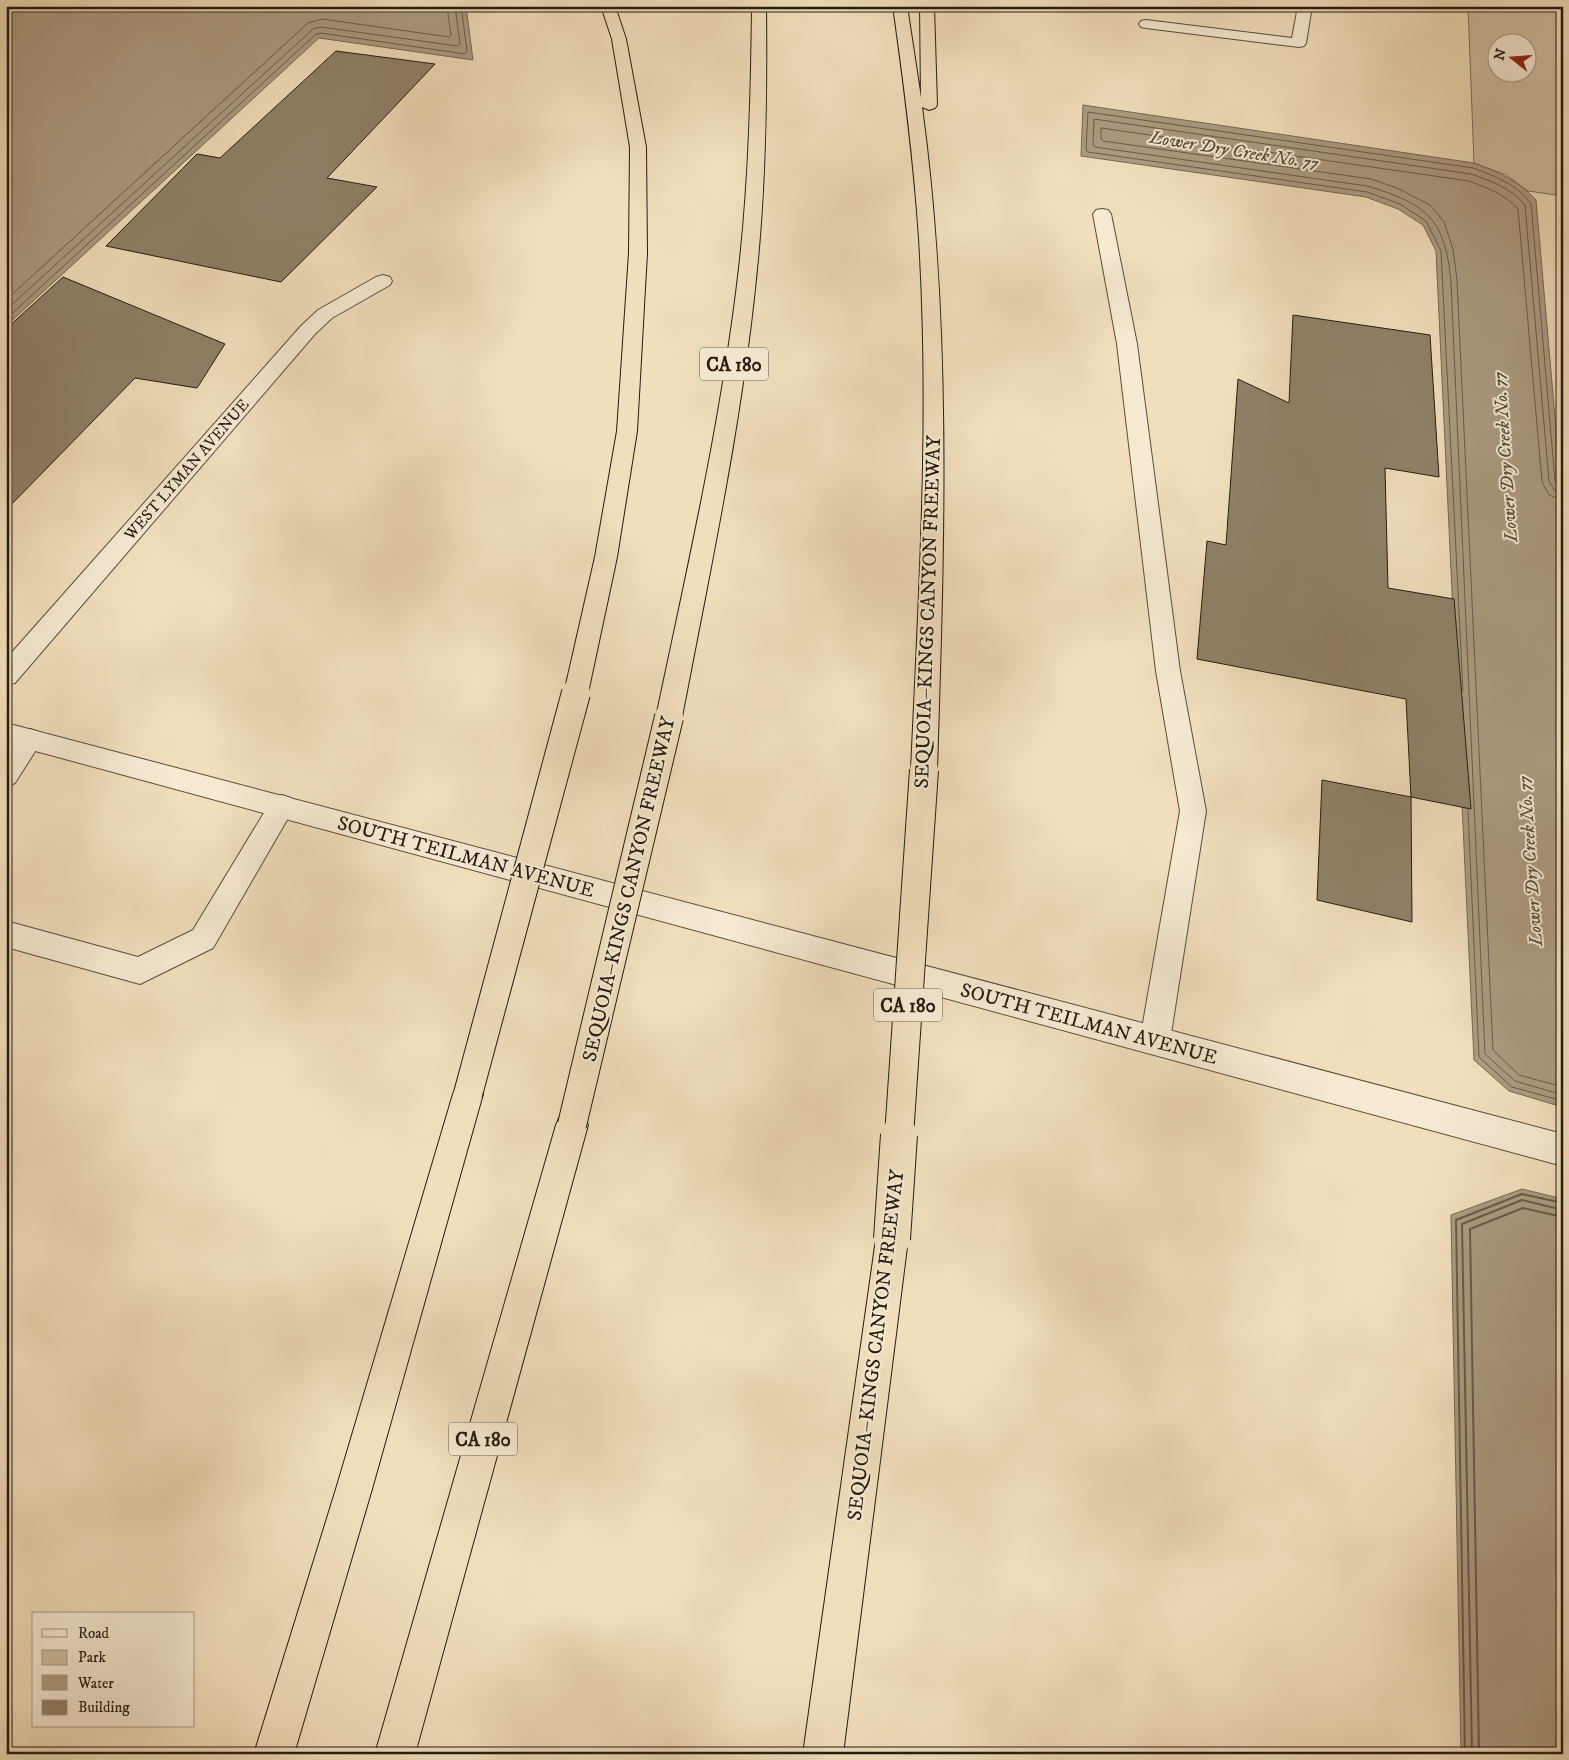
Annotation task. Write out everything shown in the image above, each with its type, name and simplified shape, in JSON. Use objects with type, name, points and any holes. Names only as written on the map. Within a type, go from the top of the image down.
[{"type":"highway","points":[[274,1754],[354,1489],[468,1094],[576,693],[606,557],[627,431],[638,253],[638,147],[619,39],[608,6]]},
{"type":"highway","name":"SEQUOIA–KINGS CANYON FREEWAY","points":[[395,1754],[572,1125],[669,717],[724,441],[749,259],[759,106],[759,6]]},
{"type":"highway","name":"SEQUOIA–KINGS CANYON FREEWAY","points":[[823,1754],[892,1239],[924,770],[934,477],[930,274],[916,122],[900,6]]},
{"type":"highway","points":[[927,6],[930,274]]},
{"type":"highway","points":[[612,88],[615,105]]},
{"type":"highway","points":[[623,160],[638,253]]},
{"type":"street","points":[[1146,24],[1299,43],[1304,6]]},
{"type":"street","points":[[1102,214],[1127,344],[1168,671],[1193,811],[1155,1040]]},
{"type":"street","name":"WEST LYMAN AVENUE","points":[[6,676],[308,330],[325,314],[383,281]]},
{"type":"street","points":[[6,776],[18,736]]},
{"type":"street","name":"SOUTH TEILMAN AVENUE","points":[[18,736],[1563,1150]]},
{"type":"street","points":[[6,934],[140,971],[203,938],[282,806]]},
{"type":"green space","points":[[1468,6],[1563,6],[1563,196],[1528,191],[1506,175],[1474,163]]},
{"type":"water","points":[[6,6],[466,6],[473,60],[319,38],[6,326]]},
{"type":"water","name":"Lower Dry Creek No. 77","points":[[1083,105],[1474,163],[1508,178],[1523,187],[1536,200],[1563,509],[1563,1105],[1559,1106],[1509,1091],[1474,1060],[1436,251],[1423,225],[1398,209],[1366,197],[1081,156]]},
{"type":"water","points":[[1522,1189],[1563,1199],[1563,1754],[1461,1754],[1451,1215]]},
{"type":"building","points":[[336,51],[435,64],[327,178],[377,187],[281,282],[106,246],[197,154],[220,158]]},
{"type":"building","points":[[63,277],[225,344],[197,388],[135,378],[6,510],[6,329]]},
{"type":"building","points":[[1293,315],[1430,335],[1439,477],[1385,468],[1388,588],[1454,599],[1471,809],[1411,797],[1406,699],[1197,659],[1207,541],[1226,545],[1238,379],[1289,403]]},
{"type":"building","points":[[1322,780],[1411,797],[1412,922],[1317,900]]}]
